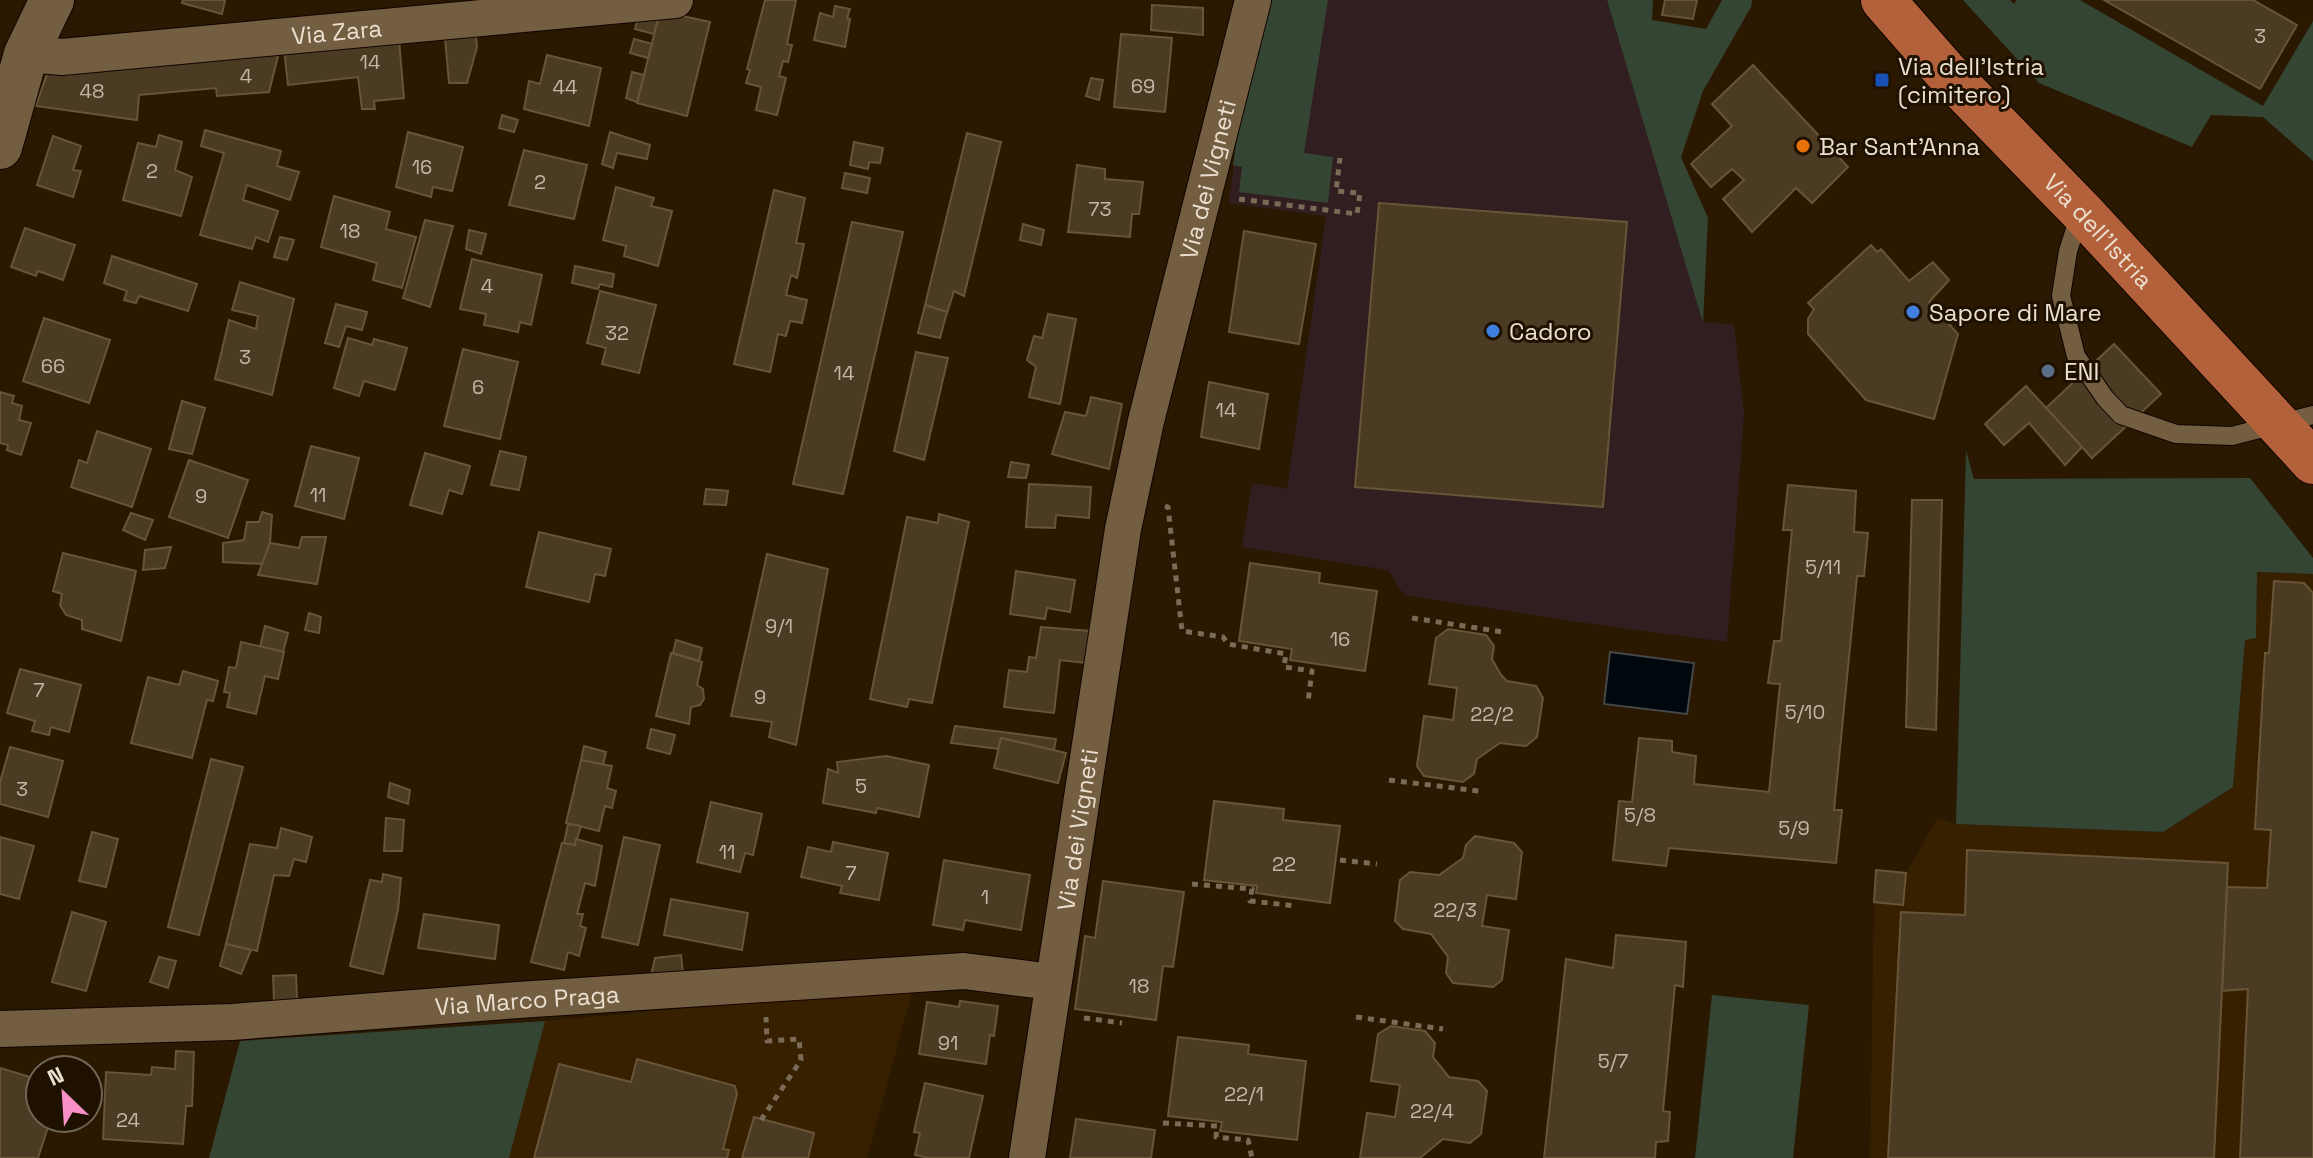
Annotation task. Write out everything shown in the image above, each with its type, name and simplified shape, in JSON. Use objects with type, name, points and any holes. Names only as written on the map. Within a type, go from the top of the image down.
[{"type":"main road","name":"Via dell'Istria","points":[[1883,0],[1945,71],[2081,211],[2295,419],[2313,462]]},
{"type":"street","points":[[0,147],[19,52],[52,0]]},
{"type":"street","name":"Via Zara","points":[[19,52],[62,57],[675,0]]},
{"type":"street","name":"Via dei Vigneti","points":[[1027,1158],[1129,500],[1146,421],[1253,0]]},
{"type":"street","name":"Via Marco Praga","points":[[0,1029],[232,1022],[964,971],[1052,982]]},
{"type":"lane","points":[[2081,211],[2068,251],[2061,296],[2076,356],[2121,415],[2176,434],[2232,436],[2295,419]]},
{"type":"path","points":[[1236,187],[1234,198],[1357,214],[1360,193],[1336,191],[1340,158]]},
{"type":"path","points":[[1129,500],[1168,507],[1182,631],[1223,637],[1228,644],[1286,654],[1284,667],[1312,671],[1308,702]]},
{"type":"path","points":[[1412,618],[1503,632]]},
{"type":"path","points":[[1389,780],[1479,791]]},
{"type":"path","points":[[1340,860],[1377,864]]},
{"type":"path","points":[[1192,884],[1252,889],[1250,901],[1297,906]]},
{"type":"path","points":[[761,1120],[801,1060],[799,1039],[767,1041],[763,984]]},
{"type":"path","points":[[1356,1017],[1443,1029]]},
{"type":"path","points":[[1163,1123],[1217,1126],[1216,1137],[1248,1140],[1252,1158]]},
{"type":"shaded area","points":[[1264,0],[1607,0],[1703,322],[1734,325],[1744,414],[1727,642],[1404,595],[1388,570],[1242,547],[1252,483],[1287,489],[1326,216],[1229,203],[1242,103]]},
{"type":"shaded area","points":[[2257,572],[2313,574],[2313,1158],[1870,1158],[1874,902],[1903,905],[1906,873],[1938,818],[1956,824],[2163,832],[2233,787],[2245,639],[2256,638]]},
{"type":"shaded area","points":[[1610,652],[1694,663],[1687,714],[1604,704]]},
{"type":"shaded area","points":[[913,988],[867,1158],[209,1158],[240,1041],[545,1021]]},
{"type":"green space","points":[[1264,0],[1328,0],[1304,153],[1333,157],[1328,203],[1239,192],[1242,167],[1233,165],[1242,103]]},
{"type":"green space","points":[[1607,0],[1653,0],[1652,20],[1706,29],[1722,0],[1752,0],[1751,7],[1703,91],[1681,157],[1708,218],[1703,323]]},
{"type":"green space","points":[[1963,0],[2010,0],[2014,4],[2017,0],[2080,0],[2263,106],[2313,21],[2313,161],[2263,117],[2211,115],[2192,147],[2039,83]]},
{"type":"green space","points":[[1966,451],[1974,479],[2250,478],[2313,558],[2313,574],[2257,572],[2256,638],[2245,640],[2233,787],[2163,832],[1956,824]]},
{"type":"green space","points":[[1712,995],[1809,1005],[1793,1158],[1695,1158]]},
{"type":"green space","points":[[545,1021],[509,1158],[209,1158],[240,1041]]},
{"type":"building","points":[[183,0],[225,0],[222,14],[182,3]]},
{"type":"building","points":[[765,0],[796,0],[787,44],[792,45],[788,62],[783,61],[779,76],[786,78],[777,115],[756,110],[761,87],[746,83]]},
{"type":"building","points":[[1665,0],[1697,0],[1693,19],[1662,15]]},
{"type":"building","points":[[2104,0],[2253,0],[2297,25],[2260,89]]},
{"type":"building","points":[[1152,5],[1203,8],[1203,35],[1151,30]]},
{"type":"building","points":[[835,6],[850,9],[845,47],[814,40],[820,13],[833,17]]},
{"type":"building","points":[[660,11],[710,22],[687,116],[637,103]]},
{"type":"building","points":[[660,11],[654,34],[635,29],[639,14]]},
{"type":"building","points":[[1121,34],[1172,38],[1165,112],[1114,107]]},
{"type":"building","points":[[476,35],[477,47],[467,83],[449,83],[445,38]]},
{"type":"building","points":[[634,39],[652,44],[648,58],[630,53]]},
{"type":"building","points":[[399,40],[404,98],[374,101],[375,109],[362,109],[358,77],[288,85],[284,49]]},
{"type":"building","points":[[279,52],[269,92],[217,96],[216,88],[139,95],[137,120],[36,106],[48,71],[70,75],[71,68]]},
{"type":"building","points":[[547,55],[601,68],[589,126],[524,109],[529,81],[540,84]]},
{"type":"building","points":[[1753,65],[1848,167],[1812,203],[1796,188],[1752,232],[1723,199],[1744,180],[1732,169],[1711,187],[1691,164],[1732,126],[1712,104]]},
{"type":"building","points":[[632,72],[644,75],[637,102],[626,98]]},
{"type":"building","points":[[1091,78],[1103,80],[1099,100],[1086,96]]},
{"type":"building","points":[[502,115],[518,120],[514,132],[499,128]]},
{"type":"building","points":[[205,130],[281,151],[277,166],[299,172],[290,200],[247,185],[243,200],[278,211],[268,242],[256,237],[252,249],[200,235],[224,153],[201,146]]},
{"type":"building","points":[[408,132],[463,147],[452,191],[433,187],[431,197],[396,187]]},
{"type":"building","points":[[610,132],[650,145],[647,159],[617,153],[613,168],[602,164]]},
{"type":"building","points":[[967,133],[1001,142],[964,296],[954,291],[947,313],[925,305]]},
{"type":"building","points":[[159,135],[182,142],[175,170],[192,177],[181,216],[123,200],[138,143],[156,147]]},
{"type":"building","points":[[53,136],[81,146],[73,170],[81,171],[73,197],[37,185]]},
{"type":"building","points":[[854,142],[883,148],[880,163],[869,162],[868,169],[850,165]]},
{"type":"building","points":[[524,150],[587,165],[574,219],[509,205]]},
{"type":"building","points":[[1077,165],[1105,169],[1105,179],[1143,182],[1139,214],[1132,214],[1130,237],[1068,232]]},
{"type":"building","points":[[845,173],[870,178],[867,193],[842,188]]},
{"type":"building","points":[[616,187],[654,198],[651,206],[672,211],[658,266],[624,256],[626,246],[603,240]]},
{"type":"building","points":[[774,190],[805,198],[796,243],[804,244],[797,278],[791,275],[786,295],[807,300],[802,323],[790,321],[786,336],[778,334],[770,372],[734,364]]},
{"type":"building","points":[[334,196],[390,212],[386,229],[416,237],[402,288],[373,280],[377,263],[321,247]]},
{"type":"building","name":"Cadoro","points":[[1379,203],[1627,222],[1603,507],[1355,487]]},
{"type":"building","points":[[425,220],[453,226],[430,307],[403,298]]},
{"type":"building","points":[[852,222],[903,232],[843,494],[793,484]]},
{"type":"building","points":[[1023,224],[1044,230],[1041,245],[1020,240]]},
{"type":"building","points":[[25,228],[75,245],[63,280],[38,271],[36,276],[11,267]]},
{"type":"building","points":[[469,230],[486,234],[481,254],[466,249]]},
{"type":"building","points":[[1244,231],[1316,244],[1299,344],[1229,332]]},
{"type":"building","points":[[280,237],[294,240],[287,260],[274,257]]},
{"type":"building","points":[[1871,245],[1877,252],[1881,249],[1909,281],[1933,262],[1949,280],[1929,302],[1958,334],[1934,419],[1866,400],[1808,334],[1808,319],[1814,309],[1808,303]]},
{"type":"building","points":[[112,256],[197,284],[188,311],[139,296],[136,303],[124,300],[127,291],[104,283]]},
{"type":"building","points":[[472,259],[542,275],[531,325],[520,322],[518,332],[484,325],[486,314],[460,309]]},
{"type":"building","points":[[575,266],[614,274],[612,287],[600,284],[598,289],[572,283]]},
{"type":"building","points":[[240,282],[294,299],[272,395],[215,379],[229,320],[256,329],[258,316],[232,310]]},
{"type":"building","points":[[600,291],[656,305],[639,373],[602,364],[606,348],[587,343]]},
{"type":"building","points":[[336,304],[367,312],[362,330],[346,326],[339,347],[325,343]]},
{"type":"building","points":[[925,305],[947,312],[940,338],[918,333]]},
{"type":"building","points":[[1048,314],[1076,319],[1060,404],[1029,397],[1036,367],[1027,360],[1034,336],[1042,338]]},
{"type":"building","points":[[44,318],[110,340],[89,403],[23,381]]},
{"type":"building","points":[[348,338],[372,345],[374,339],[407,348],[395,390],[364,381],[359,396],[334,388]]},
{"type":"building","points":[[2114,344],[2161,394],[2092,458],[2046,408]]},
{"type":"building","points":[[463,349],[518,362],[500,439],[444,426]]},
{"type":"building","points":[[916,352],[948,358],[924,460],[894,451]]},
{"type":"building","points":[[1209,382],[1268,394],[1259,449],[1201,437]]},
{"type":"building","points":[[2026,386],[2082,447],[2065,465],[2029,423],[2004,445],[1985,424]]},
{"type":"building","points":[[0,392],[14,396],[12,403],[22,406],[19,420],[31,423],[21,455],[7,450],[8,445],[0,443]]},
{"type":"building","points":[[1091,397],[1122,404],[1109,469],[1052,454],[1065,412],[1086,416]]},
{"type":"building","points":[[182,401],[205,408],[192,454],[169,449]]},
{"type":"building","points":[[97,431],[151,449],[132,507],[71,487],[79,460],[87,463]]},
{"type":"building","points":[[311,446],[359,458],[344,519],[295,506]]},
{"type":"building","points":[[500,451],[526,457],[519,490],[491,485]]},
{"type":"building","points":[[425,453],[470,466],[462,494],[449,490],[442,514],[410,505]]},
{"type":"building","points":[[189,460],[248,480],[228,538],[169,517]]},
{"type":"building","points":[[1011,462],[1029,465],[1026,478],[1008,477]]},
{"type":"building","points":[[1029,484],[1091,487],[1089,518],[1056,515],[1055,528],[1026,527]]},
{"type":"building","points":[[1788,485],[1856,491],[1854,532],[1868,533],[1864,576],[1857,576],[1834,810],[1842,810],[1836,863],[1669,848],[1666,866],[1613,860],[1619,801],[1632,802],[1639,738],[1672,741],[1672,752],[1696,756],[1694,784],[1769,792],[1780,684],[1768,683],[1774,641],[1781,641],[1792,530],[1783,530]]},
{"type":"building","points":[[706,489],[728,491],[726,505],[704,504]]},
{"type":"building","points":[[1912,500],[1942,500],[1936,730],[1906,727]]},
{"type":"building","points":[[262,512],[272,515],[270,543],[263,564],[223,562],[223,543],[244,540],[247,522],[259,522]]},
{"type":"building","points":[[131,513],[153,520],[145,540],[123,530]]},
{"type":"building","points":[[939,514],[969,522],[932,703],[909,699],[907,707],[870,699],[907,517],[938,523]]},
{"type":"building","points":[[539,532],[611,549],[605,576],[595,574],[589,602],[526,587]]},
{"type":"building","points":[[302,537],[326,537],[317,584],[258,575],[270,543],[299,548]]},
{"type":"building","points":[[171,547],[165,568],[143,570],[145,550]]},
{"type":"building","points":[[63,553],[136,571],[121,641],[82,629],[82,620],[66,615],[60,605],[62,594],[53,591]]},
{"type":"building","points":[[767,554],[828,569],[796,745],[769,737],[772,722],[731,716]]},
{"type":"building","points":[[1250,563],[1320,573],[1319,583],[1377,591],[1365,671],[1290,660],[1292,649],[1239,641]]},
{"type":"building","points":[[1016,571],[1075,580],[1070,612],[1047,608],[1045,619],[1010,614]]},
{"type":"building","points":[[2274,581],[2304,583],[2313,593],[2313,1158],[2240,1158],[2248,989],[2222,991],[2227,887],[2267,888],[2271,830],[2255,829],[2265,653],[2269,653]]},
{"type":"building","points":[[309,613],[321,617],[319,633],[305,630]]},
{"type":"building","points":[[265,626],[288,633],[283,652],[260,647]]},
{"type":"building","points":[[1041,627],[1090,631],[1085,663],[1060,660],[1054,713],[1004,707],[1009,670],[1027,672],[1029,657],[1036,658]]},
{"type":"building","points":[[1448,629],[1486,635],[1494,646],[1492,659],[1501,675],[1507,681],[1536,686],[1543,698],[1537,737],[1526,746],[1500,743],[1477,759],[1474,774],[1463,782],[1424,776],[1417,766],[1424,716],[1453,720],[1457,688],[1429,684],[1436,638]]},
{"type":"building","points":[[676,640],[702,648],[699,661],[673,653]]},
{"type":"building","points":[[241,642],[284,652],[278,679],[265,676],[256,714],[227,707],[230,693],[224,692],[229,667],[236,668]]},
{"type":"building","points":[[671,653],[702,662],[697,685],[703,689],[704,699],[700,705],[691,707],[689,724],[656,716]]},
{"type":"building","points":[[20,669],[81,685],[69,732],[51,727],[49,735],[32,731],[35,721],[7,713]]},
{"type":"building","points":[[183,671],[218,681],[213,701],[207,700],[192,758],[131,743],[148,677],[179,685]]},
{"type":"building","points":[[955,726],[1056,739],[1054,750],[1001,738],[998,749],[951,743]]},
{"type":"building","points":[[651,729],[675,735],[670,754],[647,748]]},
{"type":"building","points":[[1001,738],[1066,753],[1058,783],[994,768]]},
{"type":"building","points":[[584,746],[606,752],[603,765],[581,760]]},
{"type":"building","points":[[10,747],[63,761],[48,817],[0,804],[0,782]]},
{"type":"building","points":[[886,756],[929,765],[919,817],[877,808],[876,813],[823,803],[828,769],[838,773],[837,762]]},
{"type":"building","points":[[211,759],[243,767],[199,935],[168,927]]},
{"type":"building","points":[[581,760],[612,766],[607,788],[616,791],[612,808],[605,806],[599,831],[566,823]]},
{"type":"building","points":[[390,783],[410,790],[408,804],[388,797]]},
{"type":"building","points":[[1214,801],[1284,809],[1283,820],[1340,826],[1330,903],[1256,893],[1257,886],[1204,880]]},
{"type":"building","points":[[711,802],[762,814],[753,855],[745,853],[740,872],[697,862]]},
{"type":"building","points":[[386,818],[404,820],[402,851],[384,851]]},
{"type":"building","points":[[568,824],[581,826],[575,845],[564,843]]},
{"type":"building","points":[[281,828],[312,837],[306,862],[294,859],[289,876],[274,875],[257,951],[226,944],[250,844],[277,848]]},
{"type":"building","points":[[92,832],[118,839],[106,887],[79,881]]},
{"type":"building","points":[[1475,836],[1514,843],[1522,852],[1516,899],[1487,895],[1482,926],[1509,930],[1502,980],[1493,987],[1453,983],[1446,973],[1448,957],[1431,934],[1403,929],[1395,921],[1400,880],[1410,872],[1439,875],[1463,858],[1466,845]]},
{"type":"building","points":[[0,837],[34,846],[19,899],[0,894]]},
{"type":"building","points":[[624,837],[660,845],[638,945],[602,937]]},
{"type":"building","points":[[576,839],[602,846],[595,886],[585,883],[577,914],[583,914],[580,926],[586,928],[579,956],[568,952],[564,970],[531,962],[562,843],[575,845]]},
{"type":"building","points":[[833,842],[888,853],[879,900],[840,893],[842,886],[801,877],[808,847],[831,852]]},
{"type":"building","points":[[1967,850],[2228,863],[2214,1158],[1888,1158],[1901,912],[1965,915]]},
{"type":"building","points":[[944,860],[1030,875],[1021,930],[965,920],[963,930],[933,925]]},
{"type":"building","points":[[1876,870],[1906,873],[1903,905],[1874,902]]},
{"type":"building","points":[[383,874],[401,878],[398,910],[383,974],[350,966],[370,880],[382,882]]},
{"type":"building","points":[[1103,881],[1184,892],[1173,967],[1163,966],[1156,1020],[1075,1009],[1085,936],[1095,938]]},
{"type":"building","points":[[671,899],[748,913],[742,950],[664,935]]},
{"type":"building","points":[[72,912],[106,922],[86,991],[52,982]]},
{"type":"building","points":[[424,914],[499,925],[495,959],[418,948]]},
{"type":"building","points":[[1616,935],[1686,942],[1683,987],[1675,985],[1663,1111],[1670,1112],[1668,1141],[1656,1142],[1655,1158],[1544,1158],[1566,959],[1613,968]]},
{"type":"building","points":[[226,944],[251,950],[241,974],[220,966]]},
{"type":"building","points":[[681,955],[683,973],[651,976],[655,958]]},
{"type":"building","points":[[159,957],[176,961],[168,988],[150,982]]},
{"type":"building","points":[[296,975],[297,1000],[274,1001],[273,976]]},
{"type":"building","points":[[960,1001],[998,1006],[986,1064],[919,1054],[927,1002],[959,1007]]},
{"type":"building","points":[[1391,1026],[1425,1031],[1435,1043],[1433,1057],[1449,1077],[1478,1081],[1487,1091],[1481,1134],[1470,1143],[1443,1139],[1420,1158],[1360,1158],[1367,1113],[1395,1117],[1400,1085],[1371,1081],[1378,1034]]},
{"type":"building","points":[[1178,1037],[1249,1045],[1248,1054],[1306,1061],[1297,1140],[1220,1131],[1222,1122],[1168,1116]]},
{"type":"building","points":[[176,1051],[194,1052],[192,1106],[186,1106],[183,1144],[103,1139],[106,1072],[151,1075],[152,1067],[175,1069]]},
{"type":"building","points":[[637,1059],[735,1086],[737,1094],[723,1149],[729,1150],[727,1158],[534,1158],[559,1064],[631,1082]]},
{"type":"building","points":[[0,1068],[24,1075],[24,1134],[46,1134],[38,1158],[0,1158]]},
{"type":"building","points":[[925,1083],[983,1096],[969,1158],[915,1155],[920,1133],[914,1132]]},
{"type":"building","points":[[754,1117],[814,1133],[808,1158],[742,1158]]},
{"type":"building","points":[[1076,1119],[1155,1130],[1151,1158],[1070,1158]]},
{"type":"place","name":"Via dell'Istria (cimitero)","points":[[1882,80]]},
{"type":"place","name":"Bar Sant'Anna","points":[[1803,146]]},
{"type":"place","name":"Sapore di Mare","points":[[1913,312]]},
{"type":"place","name":"Cadoro","points":[[1493,331]]},
{"type":"place","name":"ENI","points":[[2048,371]]}]
